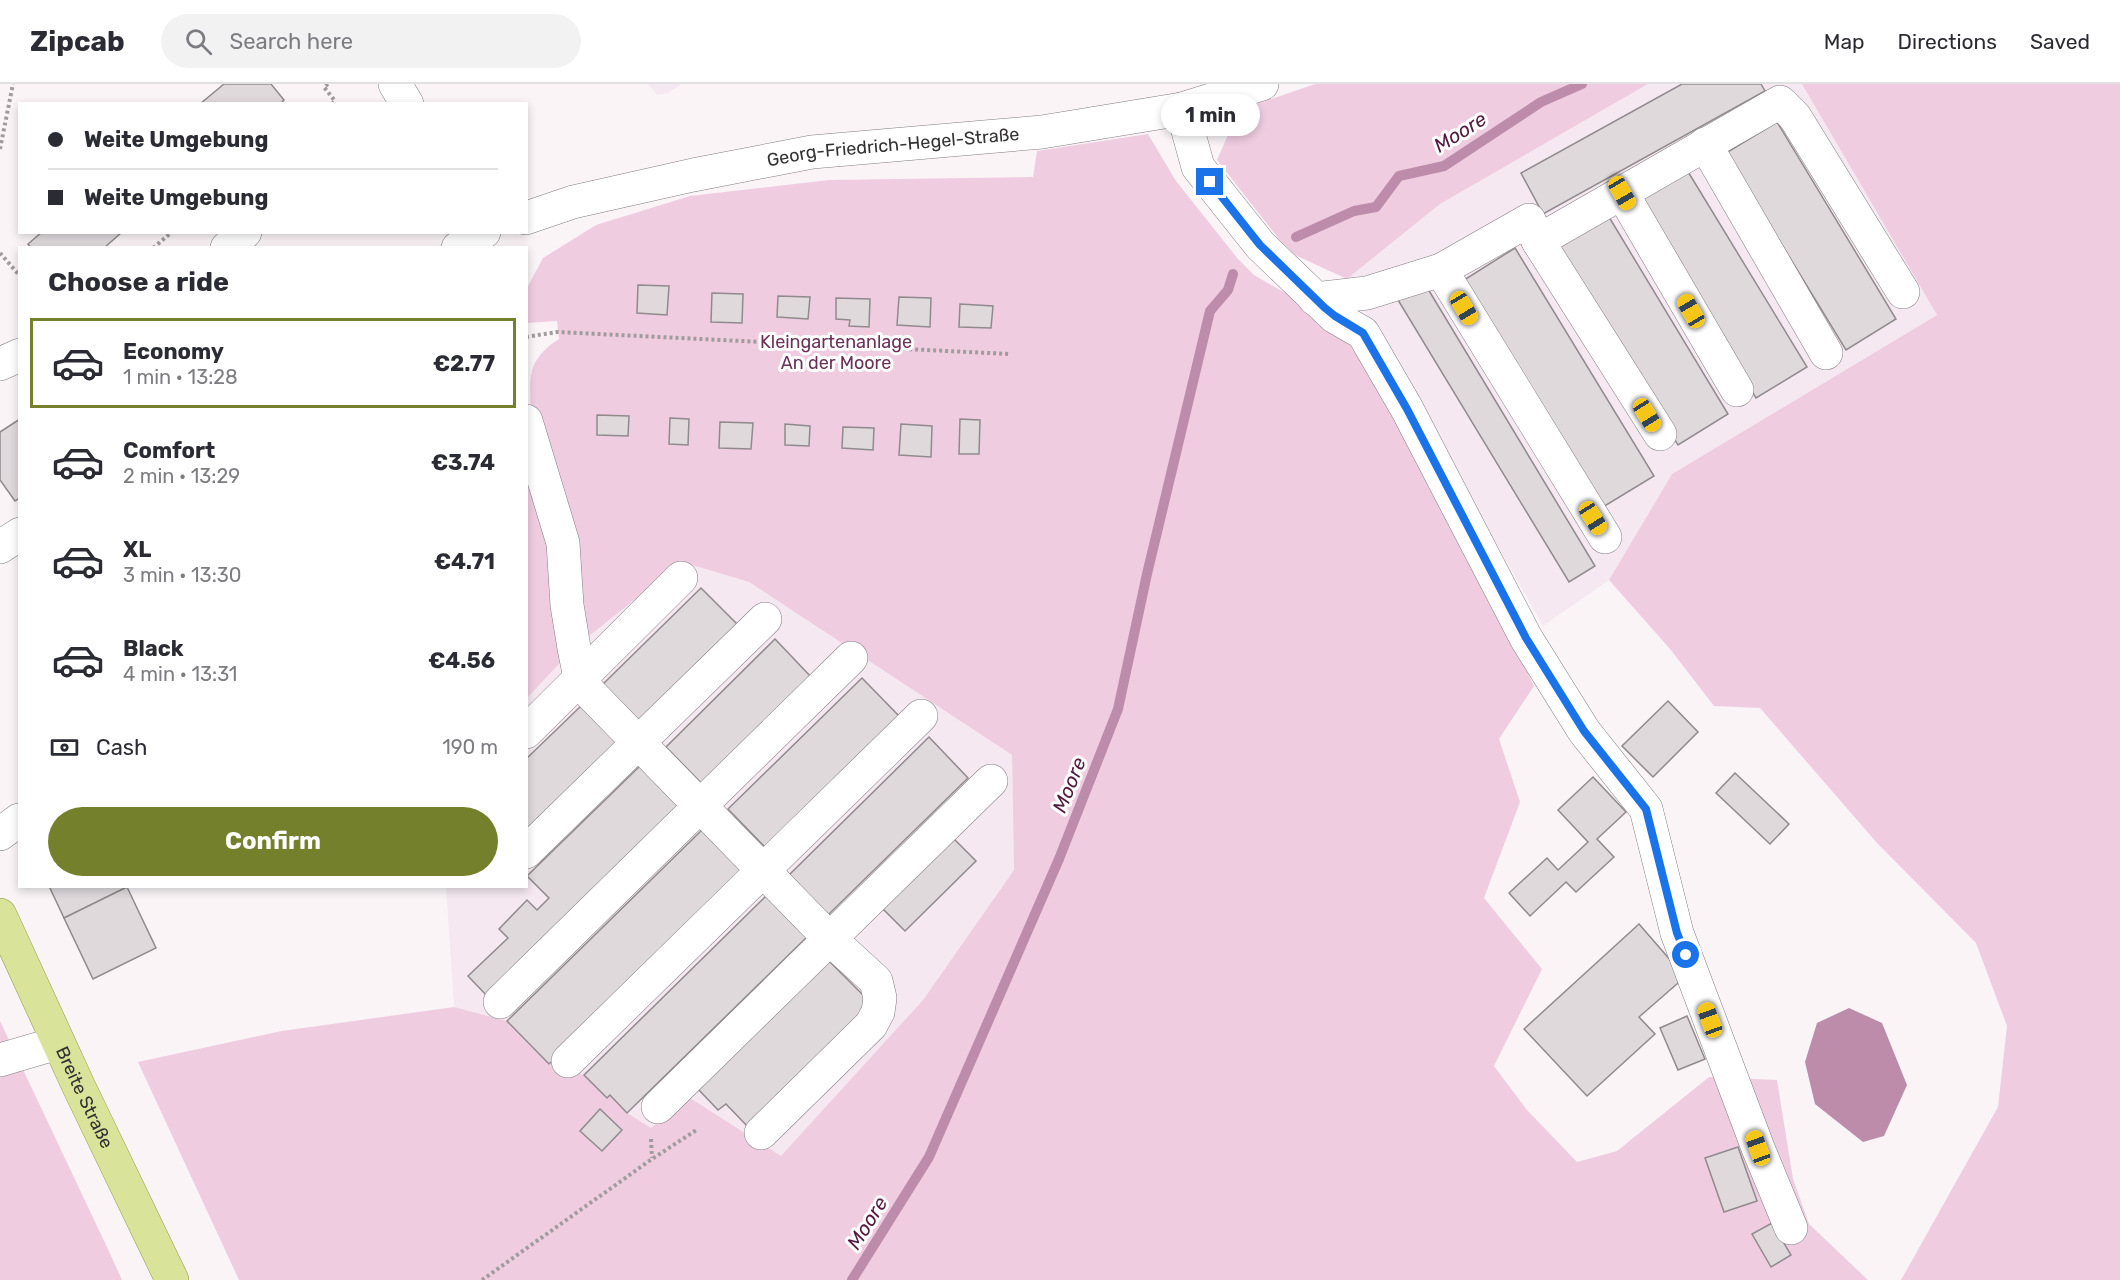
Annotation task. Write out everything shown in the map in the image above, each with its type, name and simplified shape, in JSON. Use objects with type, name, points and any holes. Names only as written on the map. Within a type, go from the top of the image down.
[{"type":"main road","name":"Breite Straße","points":[[0,915],[58,1043],[172,1280]]},
{"type":"street","name":"Georg-Friedrich-Hegel-Straße","points":[[528,217],[573,202],[693,175],[812,152],[1042,132],[1182,109],[1262,84]]},
{"type":"street","points":[[1538,242],[1780,102],[1795,117],[1903,292]]},
{"type":"street","points":[[1182,109],[1198,167],[1260,245],[1315,299],[1335,316],[1363,333],[1407,409],[1526,638],[1584,731],[1646,809],[1677,933],[1758,1148],[1791,1228]]},
{"type":"street","points":[[1706,144],[1826,353]]},
{"type":"street","points":[[1622,193],[1737,390]]},
{"type":"street","points":[[1315,299],[1367,293],[1441,270],[1529,220],[1538,242],[1660,434]]},
{"type":"street","points":[[229,246],[243,234]]},
{"type":"street","points":[[462,246],[482,234]]},
{"type":"street","points":[[1441,270],[1605,537]]},
{"type":"street","points":[[0,364],[18,356]]},
{"type":"street","points":[[528,429],[563,543],[567,605],[580,678],[589,692],[700,806],[830,939],[876,981],[880,998],[878,1012],[871,1025],[761,1133]]},
{"type":"street","points":[[0,548],[18,535]]},
{"type":"street","points":[[528,730],[681,578]]},
{"type":"street","points":[[528,850],[765,619]]},
{"type":"street","points":[[500,1002],[851,658]]},
{"type":"street","points":[[568,1061],[921,716]]},
{"type":"street","points":[[654,1119],[830,939],[991,782]]},
{"type":"street","points":[[0,834],[18,821]]},
{"type":"street","points":[[0,1060],[58,1043]]},
{"type":"path","points":[[0,149],[13,84]]},
{"type":"path","points":[[328,84],[324,87],[334,102]]},
{"type":"path","points":[[155,246],[170,234]]},
{"type":"path","points":[[0,253],[18,274]]},
{"type":"path","points":[[528,337],[557,332],[1009,354]]},
{"type":"path","points":[[652,1159],[654,1119]]},
{"type":"path","points":[[482,1280],[698,1129]]},
{"type":"shaded area","points":[[648,84],[681,84],[668,93],[657,95]]},
{"type":"shaded area","points":[[1648,84],[1802,84],[1937,315],[1672,474],[1609,580],[1543,626],[1347,279],[1440,204]]},
{"type":"shaded area","points":[[682,562],[749,582],[1012,755],[1014,870],[923,1000],[781,1157],[690,1098],[651,1129],[627,1113],[610,1096],[607,1098],[584,1075],[549,1064],[507,1021],[454,1007],[446,888],[528,888],[528,697],[574,648]]},
{"type":"shaded area","points":[[1849,1008],[1882,1023],[1907,1085],[1884,1136],[1863,1142],[1815,1104],[1805,1062],[1817,1023]]},
{"type":"green space","points":[[1315,84],[1648,84],[1440,204],[1347,279],[1295,255],[1278,238],[1217,160],[1239,110]]},
{"type":"green space","points":[[1802,84],[2120,84],[2120,1280],[1901,1280],[1998,1107],[2007,1026],[1976,943],[1877,843],[1760,708],[1714,706],[1670,649],[1609,580],[1672,474],[1937,315]]},
{"type":"green space","name":"Kleingartenanlage An der Moore","points":[[1148,134],[1176,181],[1238,259],[1254,275],[1332,320],[1396,410],[1534,686],[1499,739],[1520,802],[1484,898],[1542,969],[1494,1066],[1527,1110],[1577,1162],[1617,1151],[1709,1077],[1777,1080],[1793,1179],[1809,1224],[1868,1280],[239,1280],[138,1062],[282,1031],[454,1007],[507,1021],[549,1064],[584,1075],[607,1098],[610,1095],[627,1113],[651,1128],[690,1098],[781,1156],[923,1000],[1014,870],[1012,755],[749,582],[682,562],[574,648],[528,697],[528,450],[531,378],[534,365],[539,357],[559,339],[557,321],[528,323],[528,286],[543,258],[596,225],[690,196],[829,180],[1033,177],[1037,151]]},
{"type":"green space","points":[[0,1021],[106,1245],[122,1280],[0,1280]]},
{"type":"building","points":[[224,84],[271,84],[284,100],[282,102],[202,102]]},
{"type":"building","points":[[1682,84],[1761,84],[1765,91],[1543,214],[1521,173]]},
{"type":"building","points":[[1777,122],[1896,319],[1846,350],[1726,153]]},
{"type":"building","points":[[1687,170],[1807,367],[1756,398],[1637,201]]},
{"type":"building","points":[[1609,217],[1728,414],[1678,445],[1558,248]]},
{"type":"building","points":[[40,234],[120,234],[106,246],[30,246],[28,244]]},
{"type":"building","points":[[1515,248],[1654,476],[1603,507],[1464,280]]},
{"type":"building","points":[[1425,284],[1595,566],[1569,582],[1398,300]]},
{"type":"building","points":[[638,285],[669,286],[667,315],[637,313]]},
{"type":"building","points":[[712,293],[743,294],[742,323],[711,322]]},
{"type":"building","points":[[778,296],[810,297],[808,319],[777,317]]},
{"type":"building","points":[[899,297],[931,298],[930,327],[897,325]]},
{"type":"building","points":[[836,298],[870,299],[869,327],[849,326],[850,320],[836,319]]},
{"type":"building","points":[[960,304],[993,306],[991,328],[959,327]]},
{"type":"building","points":[[597,415],[629,416],[628,436],[597,435]]},
{"type":"building","points":[[670,418],[689,419],[688,445],[669,444]]},
{"type":"building","points":[[960,419],[980,420],[979,454],[959,454]]},
{"type":"building","points":[[18,420],[18,499],[15,501],[0,480],[0,432]]},
{"type":"building","points":[[720,422],[753,423],[751,449],[719,448]]},
{"type":"building","points":[[785,424],[810,426],[809,446],[785,445]]},
{"type":"building","points":[[901,424],[932,426],[931,457],[899,455]]},
{"type":"building","points":[[843,427],[874,428],[873,450],[842,448]]},
{"type":"building","points":[[701,588],[739,626],[640,723],[602,685]]},
{"type":"building","points":[[775,639],[813,679],[704,786],[666,747]]},
{"type":"building","points":[[862,678],[899,716],[765,847],[728,809]]},
{"type":"building","points":[[1668,701],[1698,732],[1653,777],[1622,746]]},
{"type":"building","points":[[582,705],[620,744],[528,833],[528,757]]},
{"type":"building","points":[[929,737],[968,778],[828,915],[789,875]]},
{"type":"building","points":[[641,765],[683,808],[489,998],[468,976],[508,938],[499,929],[527,900],[537,910],[549,898],[528,875]]},
{"type":"building","points":[[1735,773],[1789,824],[1770,844],[1716,793]]},
{"type":"building","points":[[1593,777],[1626,812],[1597,839],[1614,857],[1576,892],[1566,882],[1530,916],[1509,893],[1547,858],[1558,870],[1588,842],[1558,810]]},
{"type":"building","points":[[703,829],[745,872],[549,1064],[507,1021]]},
{"type":"building","points":[[954,839],[976,861],[905,931],[883,909]]},
{"type":"building","points":[[50,888],[125,888],[64,918]]},
{"type":"building","points":[[127,888],[156,948],[93,979],[64,918]]},
{"type":"building","points":[[766,896],[807,937],[627,1113],[610,1095],[607,1098],[584,1075]]},
{"type":"building","points":[[1639,924],[1685,977],[1639,1017],[1655,1034],[1587,1096],[1524,1029]]},
{"type":"building","points":[[829,961],[872,1004],[748,1127],[726,1104],[718,1110],[698,1089]]},
{"type":"building","points":[[1687,1016],[1705,1059],[1678,1070],[1660,1028]]},
{"type":"building","points":[[600,1109],[622,1130],[602,1151],[580,1131]]},
{"type":"building","points":[[1738,1147],[1757,1201],[1724,1212],[1705,1158]]},
{"type":"building","points":[[1772,1223],[1791,1255],[1771,1267],[1752,1234]]},
{"type":"waterway","name":"Moore","points":[[1296,237],[1354,211],[1376,207],[1399,176],[1444,166],[1541,102],[1582,84]]},
{"type":"waterway","name":"Moore","points":[[852,1280],[929,1157],[1059,859],[1118,709],[1147,574],[1210,311],[1228,290],[1233,274]]},
{"type":"route","points":[[1210,182],[1260,245],[1325,308],[1363,333],[1407,409],[1526,638],[1584,731],[1646,809],[1677,933],[1686,955]]}]
